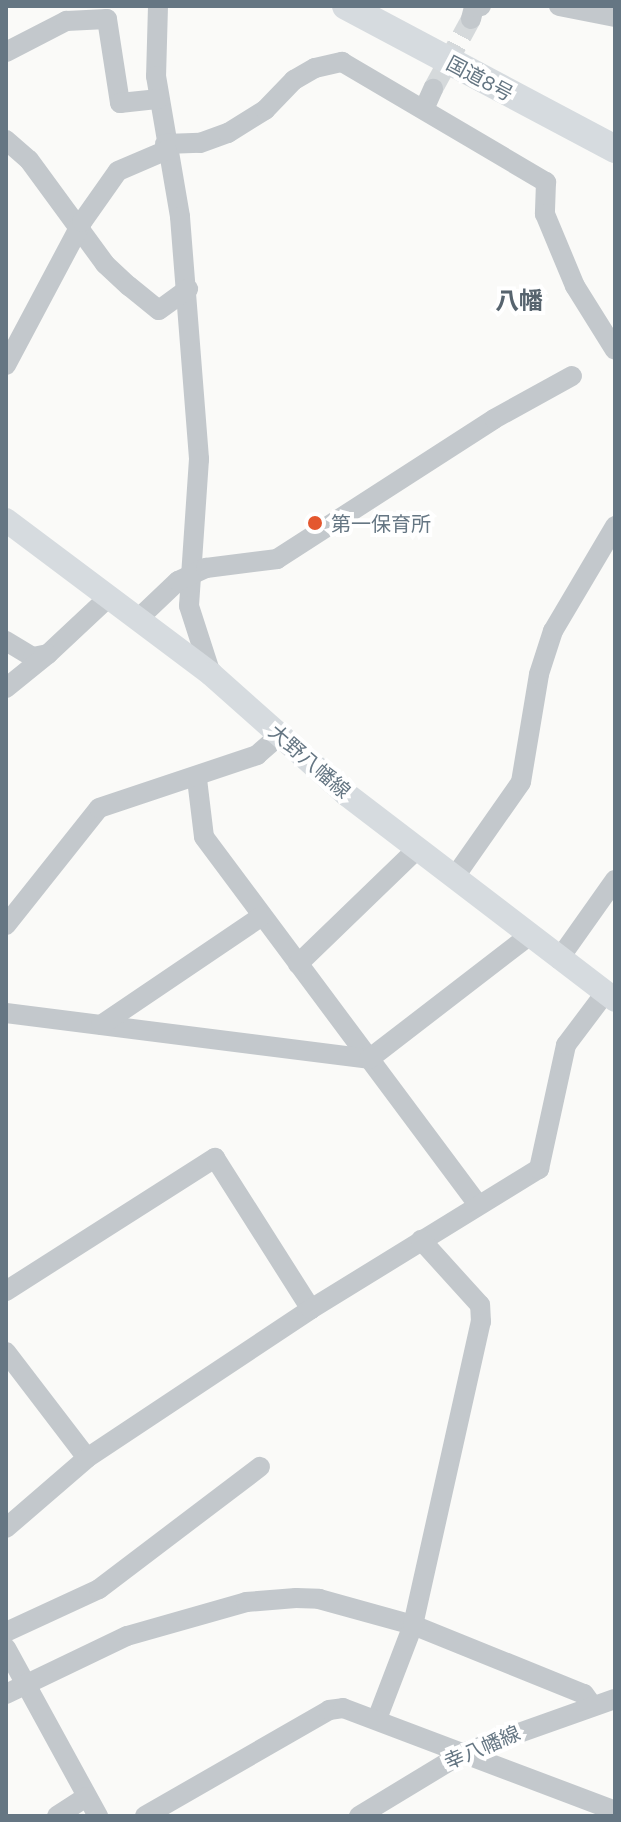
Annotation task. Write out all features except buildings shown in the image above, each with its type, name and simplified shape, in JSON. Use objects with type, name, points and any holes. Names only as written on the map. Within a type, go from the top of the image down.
[{"type":"highway","name":"国道8号","points":[[346,6],[615,149]]},
{"type":"highway","name":"国道8号","points":[[386,6],[615,128]]},
{"type":"main road","name":"大野八幡線","points":[[6,520],[211,674],[418,848],[610,996]]},
{"type":"street","points":[[158,6],[159,99],[188,289],[199,459],[189,606],[211,674]]},
{"type":"street","points":[[559,6],[615,17]]},
{"type":"street","points":[[6,52],[66,21],[107,19],[120,103],[159,99]]},
{"type":"street","points":[[6,365],[79,227],[118,171],[166,147],[200,143],[228,133],[265,110],[294,80],[315,68],[342,62],[429,98],[546,182],[545,214],[575,286],[615,350]]},
{"type":"street","points":[[6,140],[29,160],[105,264],[159,310],[188,289]]},
{"type":"street","points":[[139,618],[193,574],[277,559],[494,419],[572,376]]},
{"type":"street","points":[[456,875],[521,782],[539,674],[553,631],[615,526]]},
{"type":"street","points":[[6,688],[109,597]]},
{"type":"street","points":[[6,641],[33,657],[48,654]]},
{"type":"street","points":[[6,925],[14,896],[99,808],[197,779],[257,755],[280,735]]},
{"type":"street","points":[[197,779],[204,837],[478,1205]]},
{"type":"street","points":[[298,964],[418,848]]},
{"type":"street","points":[[559,959],[615,880]]},
{"type":"street","points":[[101,1025],[262,916]]},
{"type":"street","points":[[6,1013],[369,1059],[529,936]]},
{"type":"street","points":[[6,1528],[87,1458],[311,1309],[539,1169],[566,1045],[610,996]]},
{"type":"street","points":[[6,1291],[215,1158],[311,1309]]},
{"type":"street","points":[[377,1719],[413,1625],[481,1322],[480,1305],[421,1240]]},
{"type":"street","points":[[6,1352],[87,1458]]},
{"type":"street","points":[[6,1632],[99,1589],[260,1467]]},
{"type":"street","points":[[15,1689],[127,1636],[246,1602],[319,1599],[413,1625],[584,1694],[592,1705]]},
{"type":"street","points":[[6,1648],[15,1689],[98,1816]]},
{"type":"street","name":"幸八幡線","points":[[359,1816],[463,1753],[615,1699]]},
{"type":"street","points":[[145,1816],[329,1710],[343,1708],[615,1811]]},
{"type":"street","points":[[57,1816],[86,1797]]},
{"type":"tunnel","points":[[433,89],[471,19]]},
{"type":"place","name":"第一保育所","points":[[315,523]]},
{"type":"district","name":"八幡","points":[[519,300]]}]
